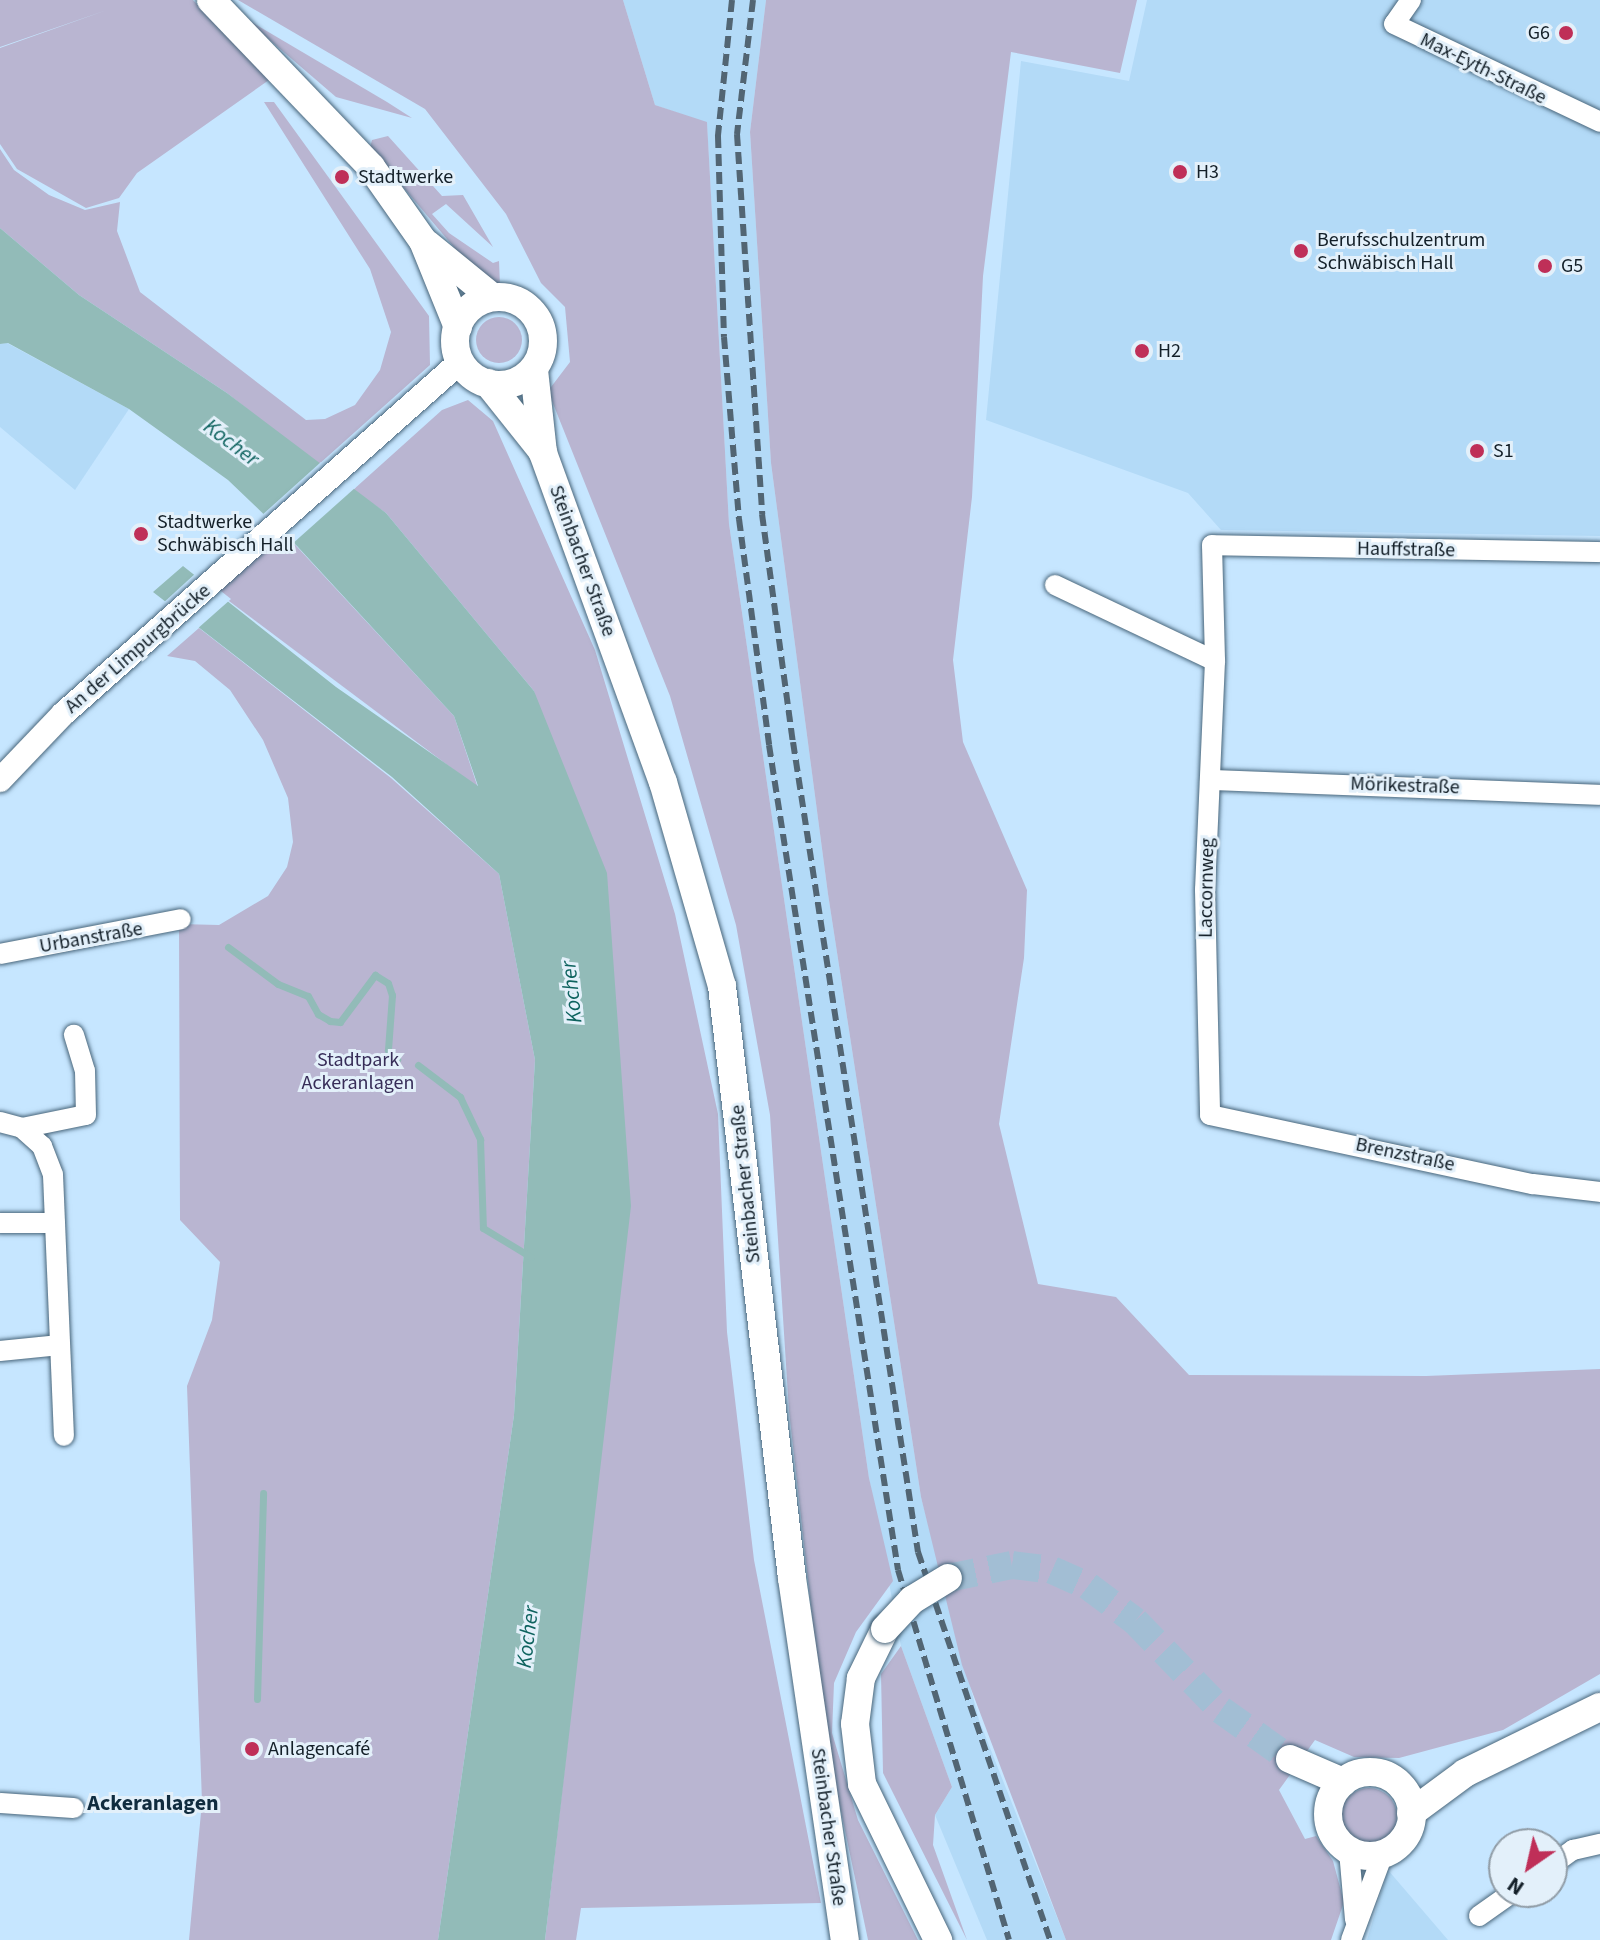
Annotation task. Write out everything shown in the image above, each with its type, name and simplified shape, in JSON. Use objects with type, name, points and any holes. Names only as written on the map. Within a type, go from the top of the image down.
[{"type":"main road","points":[[211,0],[371,167],[423,241],[458,327],[460,362],[488,383],[511,384],[534,370],[544,344],[538,318],[517,300],[492,297],[423,241]]},
{"type":"main road","points":[[458,327],[470,308],[492,297]]},
{"type":"main road","name":"Steinbacher Straße","points":[[534,370],[543,453],[663,782],[722,986],[792,1578],[845,1940]]},
{"type":"main road","name":"Steinbacher Straße","points":[[488,383],[543,453]]},
{"type":"main road","points":[[938,1940],[862,1784],[855,1724],[861,1678],[885,1629],[912,1600],[948,1578]]},
{"type":"main road","points":[[1337,1790],[1332,1834],[1349,1851],[1383,1854],[1404,1838],[1411,1813],[1465,1773],[1600,1707]]},
{"type":"main road","points":[[1297,1763],[1337,1790]]},
{"type":"main road","points":[[1337,1790],[1370,1772],[1397,1783],[1465,1773]]},
{"type":"main road","points":[[1397,1783],[1411,1813]]},
{"type":"street","name":"Max-Eyth-Straße","points":[[1411,0],[1394,24],[1600,122]]},
{"type":"street","name":"An der Limpurgbrücke","points":[[0,780],[30,745],[460,362]]},
{"type":"street","name":"Hauffstraße","points":[[1212,545],[1600,552]]},
{"type":"street","name":"Laccornweg","points":[[1210,1115],[1205,890],[1215,661],[1212,545]]},
{"type":"street","points":[[1055,585],[1215,661]]},
{"type":"street","name":"Mörikestraße","points":[[1210,780],[1600,795]]},
{"type":"street","name":"Urbanstraße","points":[[0,954],[181,919]]},
{"type":"street","points":[[22,1128],[86,1115],[85,1071],[74,1035]]},
{"type":"street","name":"Brenzstraße","points":[[1210,1115],[1533,1184],[1600,1192]]},
{"type":"street","points":[[0,1122],[22,1128],[42,1146],[53,1175],[64,1436]]},
{"type":"street","points":[[0,1223],[55,1223]]},
{"type":"street","points":[[0,1351],[60,1345]]},
{"type":"street","points":[[0,1803],[74,1808]]},
{"type":"street","points":[[1568,1854],[1600,1844]]},
{"type":"street","points":[[1349,1851],[1353,1934]]},
{"type":"street","points":[[1353,1934],[1383,1854]]},
{"type":"street","points":[[1479,1916],[1490,1908]]},
{"type":"shaded area","points":[[623,0],[766,0],[750,132],[771,463],[828,894],[921,1497],[979,1720],[1066,1940],[987,1940],[935,1815],[952,1787],[901,1646],[869,1478],[729,524],[707,123],[655,105]]},
{"type":"shaded area","name":"Berufsschulzentrum Schwäbisch Hall","points":[[1147,0],[1600,0],[1600,536],[1221,530],[1188,493],[986,420],[1021,61],[1129,81]]},
{"type":"shaded area","points":[[7,343],[129,409],[75,490],[0,427],[0,344]]},
{"type":"shaded area","points":[[1388,1870],[1448,1940],[1367,1940]]},
{"type":"green space","points":[[0,0],[193,0],[269,80],[137,173],[119,198],[86,208],[17,169],[0,144],[0,48],[107,10],[0,47]]},
{"type":"green space","points":[[238,0],[623,0],[655,105],[707,122],[729,524],[869,1478],[893,1581],[856,1632],[834,1683],[832,1733],[858,1820],[918,1940],[868,1940],[826,1740],[789,1411],[770,1115],[736,925],[670,696],[548,391],[570,362],[565,307],[541,283],[506,214],[425,109]]},
{"type":"green space","points":[[766,0],[1137,0],[1120,73],[1011,52],[983,276],[972,497],[953,660],[963,742],[1027,890],[1024,958],[999,1124],[1038,1284],[1116,1297],[1189,1375],[1426,1376],[1600,1369],[1600,1674],[1503,1730],[1399,1758],[1354,1757],[1315,1740],[1279,1790],[1305,1839],[1316,1836],[1333,1861],[1344,1902],[1331,1940],[1066,1940],[962,1665],[921,1497],[828,894],[771,463],[750,132]]},
{"type":"green space","points":[[243,17],[387,102],[412,118],[336,97]]},
{"type":"green space","points":[[264,102],[274,102],[429,316],[430,365],[318,465],[227,393],[79,295],[0,228],[0,149],[14,170],[49,195],[85,210],[120,202],[117,231],[140,292],[306,420],[325,419],[355,405],[380,370],[391,332],[370,269]]},
{"type":"green space","points":[[388,136],[442,196],[463,195],[493,247],[446,204],[432,214],[449,233],[493,263],[499,261],[500,286],[469,265],[370,148],[372,140]]},
{"type":"green space","points":[[499,317],[516,323],[522,340],[516,357],[499,363],[482,357],[476,340],[482,323]]},
{"type":"green space","points":[[468,400],[493,421],[595,650],[675,914],[718,1114],[727,1332],[754,1560],[821,1903],[581,1908],[576,1940],[545,1940],[615,1325],[534,691],[386,513],[353,490],[442,410]]},
{"type":"green space","points":[[274,522],[454,716],[478,788],[205,583]]},
{"type":"green space","name":"Stadtpark Ackeranlagen","points":[[199,628],[391,778],[499,874],[535,1060],[514,1415],[438,1940],[189,1940],[202,1802],[187,1386],[212,1320],[220,1262],[180,1220],[179,924],[219,925],[268,896],[287,867],[293,842],[288,798],[263,740],[230,690],[195,661],[167,656]]},
{"type":"green space","points":[[901,1646],[952,1787],[935,1815],[933,1845],[967,1940],[883,1773],[881,1674]]},
{"type":"green space","points":[[1369,1788],[1389,1796],[1397,1816],[1389,1836],[1369,1844],[1349,1836],[1341,1816],[1349,1796]]},
{"type":"water","name":"Kocher","points":[[0,228],[79,295],[227,393],[386,513],[534,691],[607,873],[631,1206],[545,1940],[438,1940],[514,1415],[535,1060],[499,874],[392,777],[153,592],[183,566],[336,687],[478,786],[454,716],[297,546],[228,480],[129,409],[8,343],[0,344]]},
{"type":"pier","points":[[321,462],[356,487],[291,545],[261,516]]},
{"type":"pier","points":[[197,572],[231,599],[196,630],[162,604]]},
{"type":"waterway","points":[[228,947],[278,984],[308,996],[318,1014],[330,1021],[340,1022],[375,975],[388,983],[392,995],[388,1050],[397,1059]]},
{"type":"waterway","points":[[418,1065],[460,1097],[480,1139],[483,1228],[531,1257]]},
{"type":"waterway","points":[[257,1699],[263,1493]]},
{"type":"tunnel","points":[[948,1578],[1012,1565],[1052,1570],[1088,1586],[1135,1621],[1221,1710],[1290,1759]]},
{"type":"railway","points":[[732,0],[718,136],[724,337],[739,519],[769,745],[898,1570],[1009,1940]]},
{"type":"railway","points":[[753,0],[737,134],[762,514],[793,742],[918,1552],[1050,1940]]},
{"type":"place","name":"G6","points":[[1566,33]]},
{"type":"place","name":"H3","points":[[1180,172]]},
{"type":"place","name":"Stadtwerke","points":[[342,177]]},
{"type":"place","name":"Berufsschulzentrum Schwäbisch Hall","points":[[1301,251]]},
{"type":"place","name":"G5","points":[[1545,266]]},
{"type":"place","name":"H2","points":[[1142,351]]},
{"type":"place","name":"S1","points":[[1477,451]]},
{"type":"place","name":"Stadtwerke Schwäbisch Hall","points":[[141,534]]},
{"type":"place","name":"Anlagencafé","points":[[252,1749]]},
{"type":"district","name":"Ackeranlagen","points":[[153,1804]]}]
